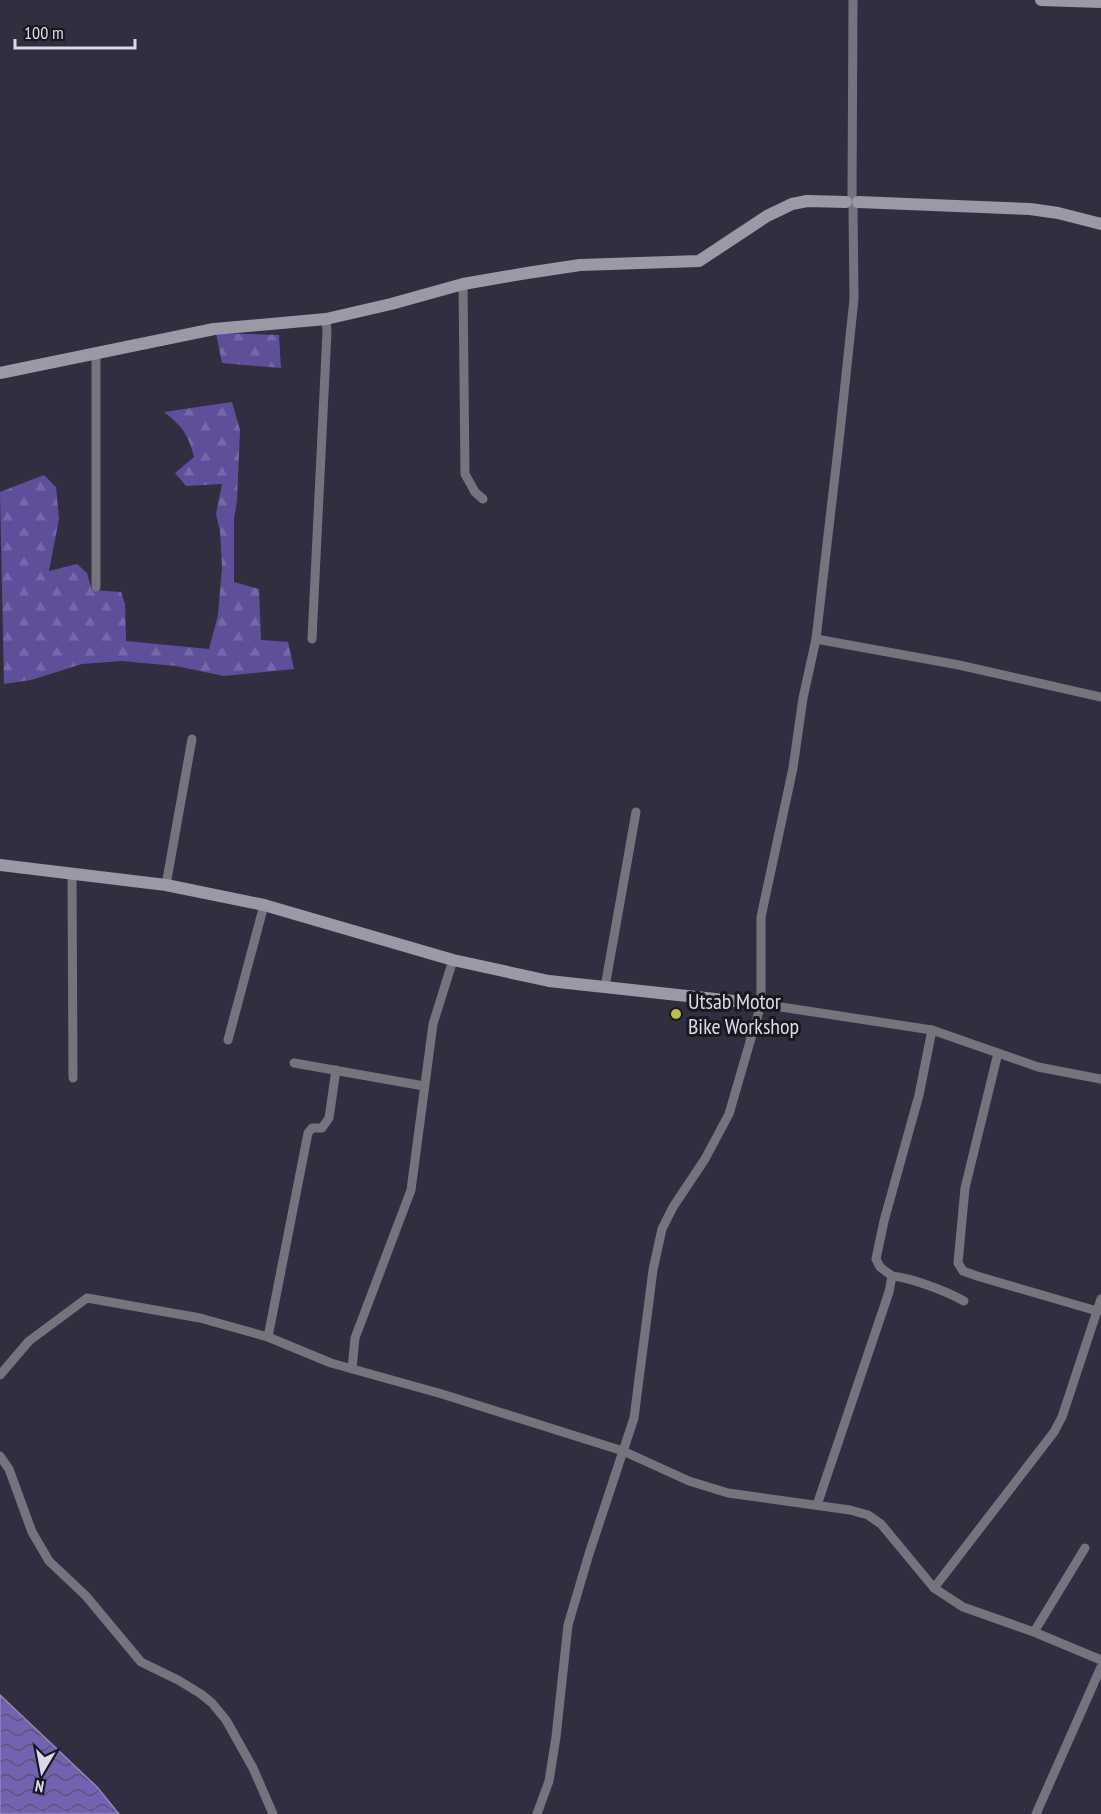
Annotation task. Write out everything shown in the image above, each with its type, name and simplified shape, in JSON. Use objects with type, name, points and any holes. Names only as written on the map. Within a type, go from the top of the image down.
[{"type":"street","points":[[537,1814],[549,1781],[568,1625],[634,1418],[653,1270],[662,1229],[673,1207],[705,1159],[729,1114],[761,1004],[761,917],[793,768],[802,698],[816,639],[854,299],[853,0]]},
{"type":"street","points":[[1041,0],[1101,2]]},
{"type":"street","points":[[0,373],[214,329],[326,319],[462,284],[580,265],[699,261],[766,216],[792,204],[807,201],[1037,210],[1101,224]]},
{"type":"street","points":[[462,284],[465,474],[475,492],[483,498]]},
{"type":"street","points":[[312,639],[326,319]]},
{"type":"street","points":[[96,353],[96,587]]},
{"type":"street","points":[[816,639],[959,665],[1101,697]]},
{"type":"street","points":[[166,885],[192,739]]},
{"type":"street","points":[[605,987],[636,812]]},
{"type":"street","points":[[0,865],[166,885],[264,905],[453,960],[549,981],[761,1004],[932,1030],[1038,1067],[1101,1078]]},
{"type":"street","points":[[72,874],[73,1078]]},
{"type":"street","points":[[228,1040],[264,905]]},
{"type":"street","points":[[352,1369],[355,1338],[411,1190],[433,1024],[453,960]]},
{"type":"street","points":[[932,1030],[919,1095],[876,1259],[880,1268],[892,1276],[908,1278],[964,1301]]},
{"type":"street","points":[[998,1053],[965,1188],[958,1263],[963,1271],[976,1276],[1097,1311]]},
{"type":"street","points":[[294,1063],[424,1086]]},
{"type":"street","points":[[268,1337],[308,1132],[312,1128],[322,1128],[329,1118],[336,1070]]},
{"type":"street","points":[[817,1505],[889,1292],[892,1276]]},
{"type":"street","points":[[0,1375],[28,1341],[87,1298],[200,1318],[268,1337],[331,1363],[623,1451],[689,1481],[728,1493],[817,1505],[868,1515],[881,1524],[934,1588],[963,1607],[1034,1632],[1101,1660]]},
{"type":"street","points":[[934,1588],[1054,1432],[1062,1417],[1101,1299]]},
{"type":"street","points":[[0,1456],[9,1468],[32,1532],[49,1561],[86,1596],[141,1662],[178,1680],[212,1703],[226,1720],[253,1768],[273,1814]]},
{"type":"street","points":[[1034,1632],[1085,1548]]},
{"type":"street","points":[[1036,1814],[1101,1667]]},
{"type":"green space","points":[[216,333],[279,335],[281,368],[222,363]]},
{"type":"green space","points":[[232,402],[240,430],[234,519],[234,582],[259,589],[261,640],[288,642],[294,669],[224,676],[176,666],[122,661],[82,664],[31,680],[4,684],[0,492],[44,475],[56,487],[59,519],[49,571],[77,564],[87,573],[92,590],[121,592],[125,604],[126,641],[209,649],[218,615],[222,567],[220,531],[216,514],[222,484],[186,486],[175,473],[194,457],[184,432],[164,412]]},
{"type":"water","points":[[0,1695],[97,1787],[119,1814],[0,1814]]},
{"type":"place","name":"Utsab Motor Bike Workshop","points":[[676,1014]]}]
